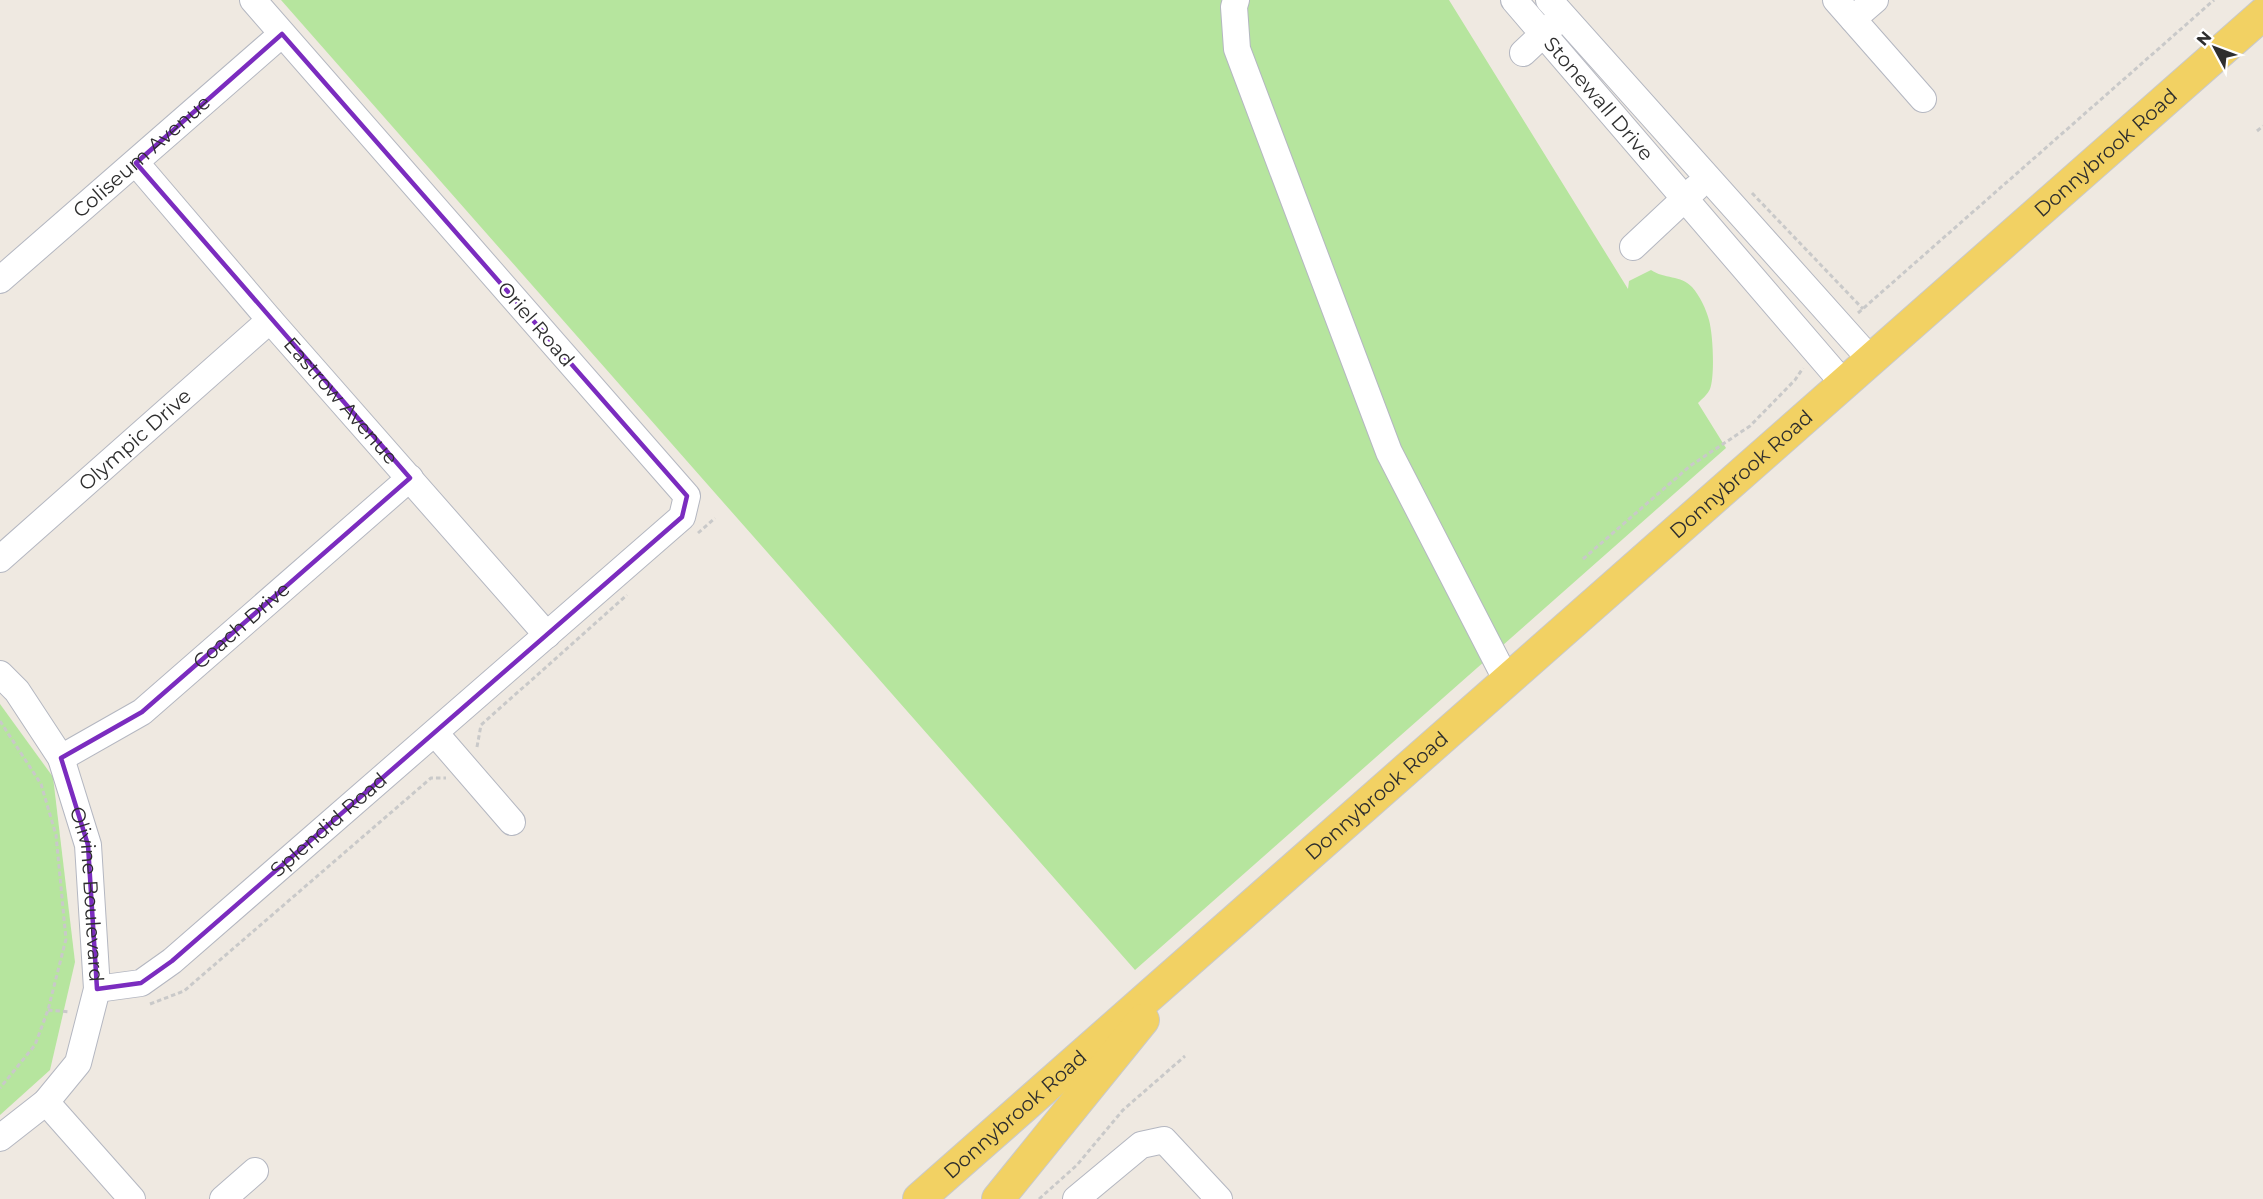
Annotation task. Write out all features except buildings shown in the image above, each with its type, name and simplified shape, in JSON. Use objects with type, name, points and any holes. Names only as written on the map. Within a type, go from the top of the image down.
[{"type":"main road","name":"Donnybrook Road","points":[[919,1199],[2263,14]]},
{"type":"main road","name":"Donnybrook Road","points":[[998,1199],[1141,1023],[1218,934]]},
{"type":"street","name":"Oriel Road","points":[[253,0],[687,496],[682,517],[547,635]]},
{"type":"street","points":[[1236,0],[1234,7],[1238,48],[1389,452],[1507,681]]},
{"type":"street","name":"Stonewall Drive","points":[[1514,0],[1844,384]]},
{"type":"street","points":[[1836,0],[1923,99]]},
{"type":"street","points":[[1853,19],[1875,0]]},
{"type":"street","points":[[1523,53],[1543,34],[1556,8]]},
{"type":"street","name":"Stonewall Drive","points":[[1556,8],[1871,360]]},
{"type":"street","name":"Coliseum Avenue","points":[[0,280],[282,34]]},
{"type":"street","name":"Eastrow Avenue","points":[[136,163],[270,320],[547,635]]},
{"type":"street","points":[[1633,247],[1707,177]]},
{"type":"street","name":"Olympic Drive","points":[[0,559],[270,320]]},
{"type":"street","name":"Coach Drive","points":[[61,758],[142,712],[410,478]]},
{"type":"street","name":"Splendid Road","points":[[94,1001],[141,983],[172,962],[547,635]]},
{"type":"street","name":"Olivine Boulevard","points":[[0,674],[17,691],[61,758],[88,845],[94,1001],[78,1063],[46,1102],[0,1137]]},
{"type":"street","points":[[435,733],[512,822]]},
{"type":"street","points":[[46,1102],[132,1199]]},
{"type":"street","points":[[1076,1199],[1141,1144],[1164,1140],[1219,1199]]},
{"type":"street","points":[[223,1199],[255,1171]]},
{"type":"path","points":[[1842,327],[2214,0]]},
{"type":"path","points":[[2257,130],[2263,126]]},
{"type":"path","points":[[1583,559],[1690,466],[1750,426],[1794,380],[1816,351]]},
{"type":"path","points":[[696,535],[715,518]]},
{"type":"path","points":[[147,1005],[184,991],[431,777],[446,779],[463,766],[475,755],[481,724],[627,596]]},
{"type":"path","points":[[0,721],[41,784],[56,835],[66,939],[48,1010],[34,1045],[0,1088]]},
{"type":"path","points":[[48,1010],[94,1001]]},
{"type":"path","points":[[1039,1199],[1077,1165],[1123,1110],[1185,1056]]},
{"type":"highlighted area","points":[[282,34],[687,496],[682,517],[172,961],[141,983],[97,989],[88,845],[61,758],[142,712],[410,478],[136,163]]},
{"type":"green space","points":[[281,0],[1449,0],[1628,289],[1629,281],[1651,270],[1688,283],[1698,294],[1709,320],[1713,365],[1710,389],[1698,403],[1726,448],[1135,970]]},
{"type":"green space","points":[[0,704],[53,777],[75,962],[50,1070],[0,1115]]}]
